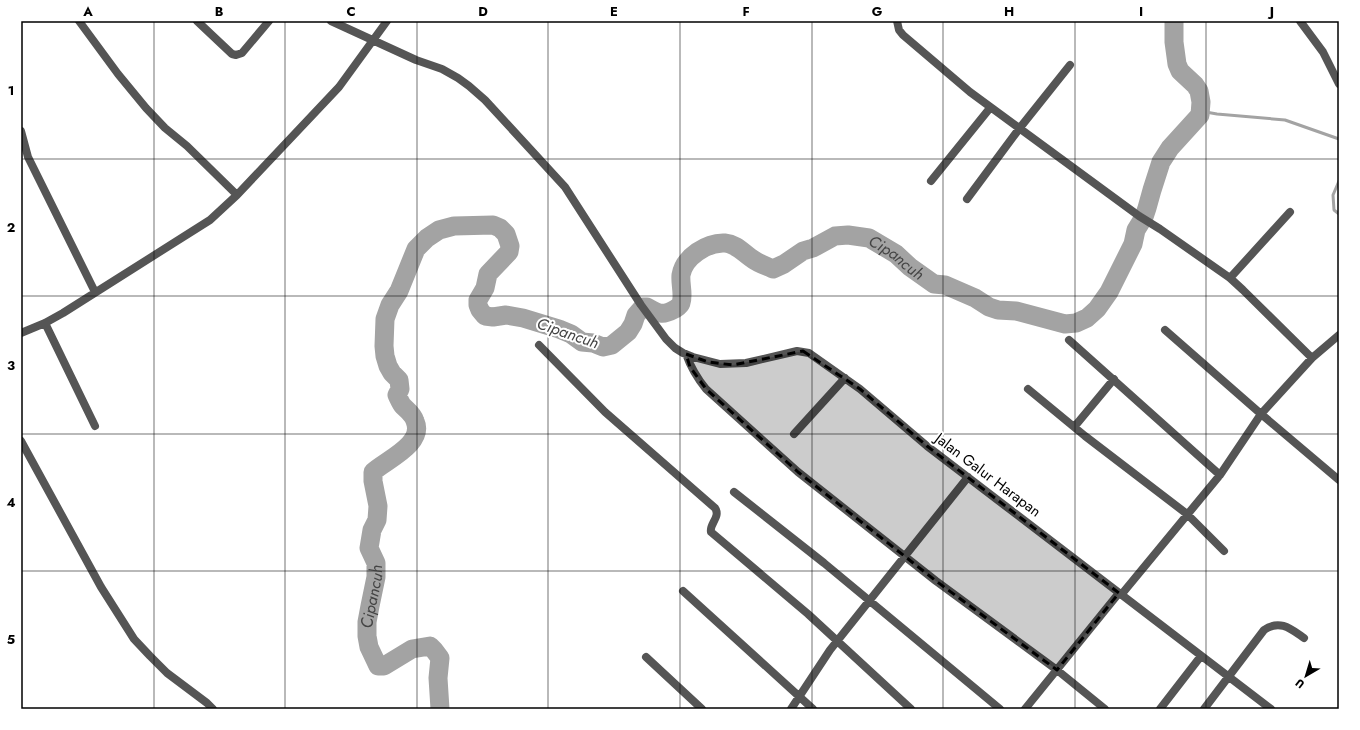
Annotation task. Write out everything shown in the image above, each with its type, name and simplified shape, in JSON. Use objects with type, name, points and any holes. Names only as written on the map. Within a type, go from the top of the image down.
[{"type":"street","points":[[79,21],[118,74],[146,108],[165,128],[187,146],[237,195]]},
{"type":"street","points":[[197,21],[232,54],[236,55],[242,53],[270,21]]},
{"type":"street","name":"Jalan Galur Harapan","points":[[331,21],[416,60],[442,69],[458,78],[485,100],[565,187],[641,304],[666,339],[675,348],[686,354],[708,362],[720,364],[746,363],[787,353],[803,351],[815,357],[845,378],[927,446],[1271,709]]},
{"type":"street","points":[[21,333],[45,323],[203,226],[237,195],[339,87],[387,21]]},
{"type":"street","points":[[897,21],[899,30],[903,35],[990,108],[1139,216],[1230,278],[1312,358]]},
{"type":"street","points":[[1300,21],[1322,52],[1339,84]]},
{"type":"street","points":[[967,199],[1019,129],[1070,65]]},
{"type":"street","points":[[931,181],[990,108]]},
{"type":"street","points":[[21,131],[28,157],[95,292]]},
{"type":"street","points":[[1230,278],[1290,212]]},
{"type":"street","points":[[45,323],[95,426]]},
{"type":"street","points":[[1165,330],[1260,414],[1339,480]]},
{"type":"street","points":[[1025,709],[1220,475],[1260,414],[1312,358],[1339,335]]},
{"type":"street","points":[[1068,340],[1114,379],[1220,475]]},
{"type":"street","points":[[539,345],[605,412],[715,508],[717,514],[710,528],[711,532],[837,641],[911,709]]},
{"type":"street","points":[[686,354],[690,366],[706,389],[798,472],[936,581],[1057,670],[1105,709]]},
{"type":"street","points":[[794,434],[845,378]]},
{"type":"street","points":[[1075,426],[1114,379]]},
{"type":"street","points":[[1028,389],[1187,514],[1224,551]]},
{"type":"street","points":[[21,441],[101,587],[134,639],[168,673],[213,709]]},
{"type":"street","points":[[790,709],[837,641],[968,477]]},
{"type":"street","points":[[734,492],[1000,709]]},
{"type":"street","points":[[683,591],[813,709]]},
{"type":"street","points":[[1204,709],[1264,630],[1269,626],[1276,624],[1282,625],[1304,638]]},
{"type":"street","points":[[1160,709],[1201,656]]},
{"type":"street","points":[[646,657],[702,709]]},
{"type":"highlighted area","points":[[803,351],[860,389],[927,446],[1119,593],[1057,670],[936,581],[798,472],[706,389],[690,367],[686,354],[708,362],[733,365]]},
{"type":"waterway","name":"Cipancuh","points":[[440,709],[438,678],[440,658],[434,650],[430,646],[412,649],[384,666],[378,666],[369,647],[367,636],[367,622],[376,577],[376,563],[369,548],[372,530],[377,520],[378,506],[373,481],[373,472],[403,451],[410,444],[417,429],[413,416],[402,405],[397,395],[400,389],[399,380],[392,373],[385,356],[385,319],[390,305],[399,291],[416,249],[427,238],[439,230],[454,226],[493,225],[500,228],[506,234],[510,246],[509,252],[488,274],[485,288],[478,300],[480,310],[485,316],[493,317],[506,315],[523,318],[559,329],[571,334],[582,342],[593,343],[603,347],[612,345],[628,332],[636,315],[643,307],[647,307],[658,313],[664,313],[679,306],[682,300],[681,275],[683,268],[691,257],[704,248],[718,243],[733,245],[750,258],[773,269],[784,264],[803,251],[813,248],[835,236],[848,235],[869,238],[896,254],[910,267],[934,284],[945,285],[975,298],[989,307],[998,310],[1016,311],[1065,324],[1076,323],[1087,318],[1097,309],[1109,292],[1133,244],[1136,230],[1144,217],[1161,162],[1170,148],[1200,115],[1201,102],[1199,91],[1195,85],[1180,71],[1177,64],[1174,42],[1174,21]]},
{"type":"waterway","points":[[1200,111],[1285,120],[1339,139]]},
{"type":"waterway","points":[[1339,181],[1333,195],[1334,210],[1339,214]]}]
